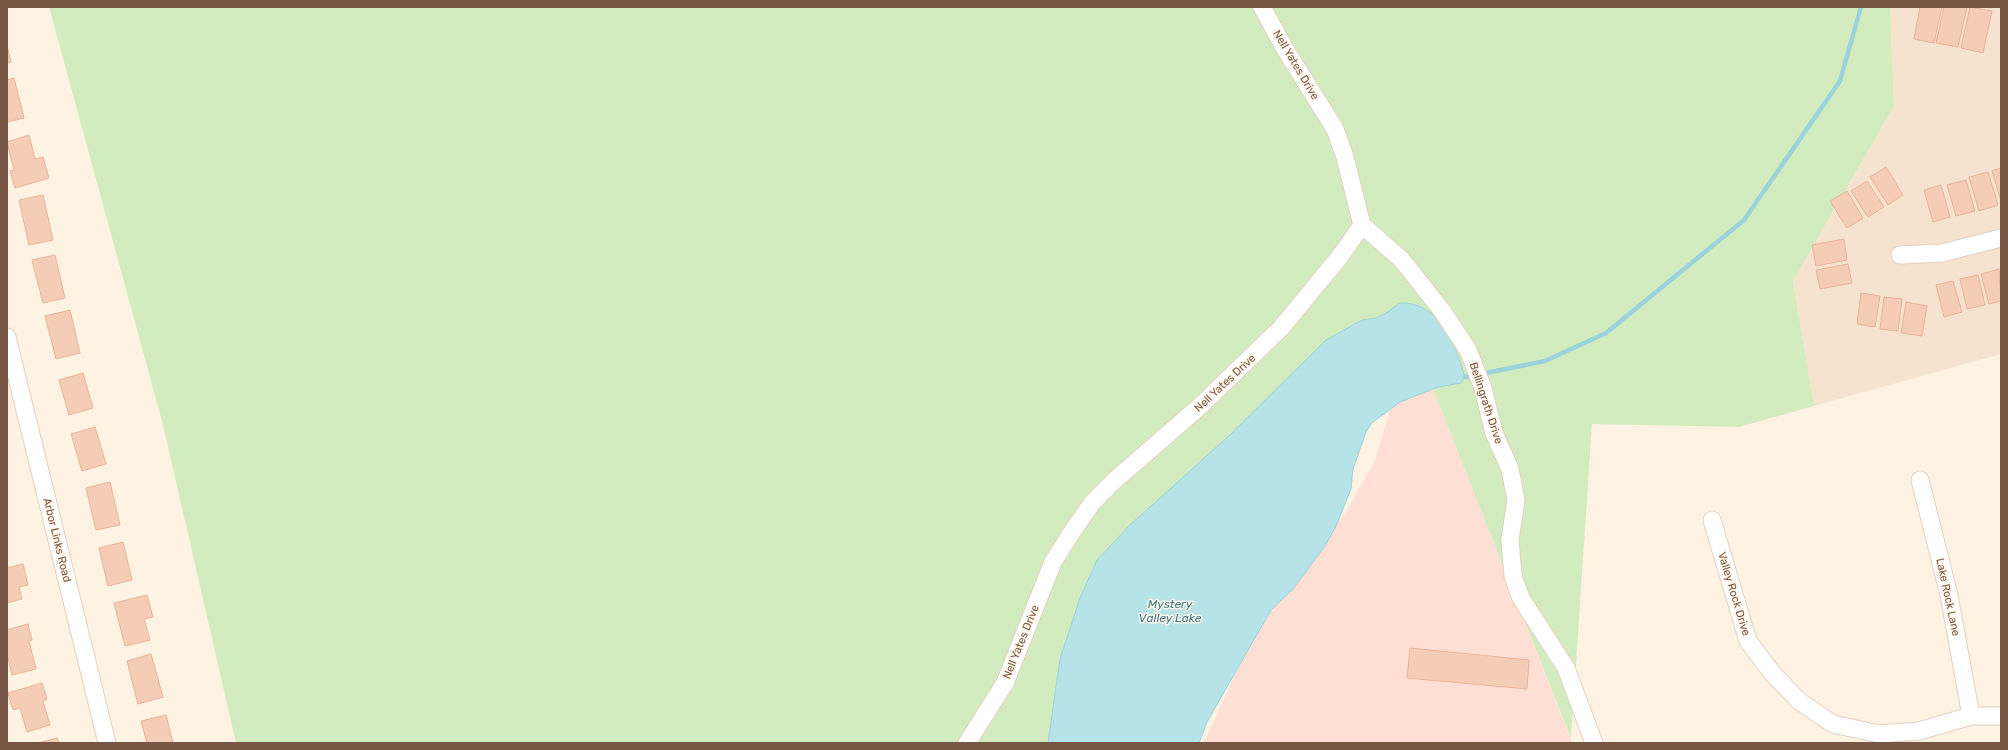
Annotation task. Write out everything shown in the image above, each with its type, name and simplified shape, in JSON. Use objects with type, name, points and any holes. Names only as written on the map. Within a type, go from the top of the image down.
[{"type":"street","name":"Nell Yates Drive","points":[[967,743],[1005,683],[1053,562],[1092,504],[1115,480],[1198,408],[1282,328],[1341,256],[1362,225],[1346,157],[1335,129],[1285,49],[1262,7]]},
{"type":"street","name":"Bellingrath Drive","points":[[1362,225],[1402,260],[1443,312],[1468,350],[1483,388],[1494,433],[1510,469],[1516,500],[1510,540],[1513,576],[1521,598],[1566,668],[1594,743]]},
{"type":"street","points":[[1900,255],[1942,253],[2001,238]]},
{"type":"street","name":"Arbor Links Road","points":[[7,336],[107,743]]},
{"type":"street","name":"Lake Rock Lane","points":[[1920,480],[1949,595],[1971,716]]},
{"type":"street","name":"Valley Rock Drive","points":[[1712,520],[1748,641],[1773,674],[1799,701],[1833,724],[1879,734],[1919,731],[1971,716],[2001,716]]},
{"type":"shaded area","points":[[1890,7],[2001,7],[2001,354],[1814,406],[1793,281],[1894,106]]},
{"type":"shaded area","points":[[1412,335],[1572,743],[1204,743],[1253,635],[1302,552],[1345,514],[1375,461]]},
{"type":"green space","points":[[49,7],[1890,7],[1894,106],[1793,281],[1814,406],[1739,427],[1592,424],[1571,739],[1412,336],[1093,743],[236,743],[163,425]]},
{"type":"water","name":"Mystery Valley Lake","points":[[1399,303],[1413,304],[1425,309],[1444,327],[1451,339],[1465,377],[1461,383],[1438,387],[1400,402],[1372,423],[1366,432],[1353,469],[1351,489],[1336,526],[1325,546],[1293,589],[1271,610],[1207,722],[1199,743],[1048,743],[1060,659],[1080,598],[1097,560],[1130,525],[1231,434],[1326,340],[1362,320],[1376,318],[1388,312]]},
{"type":"building","points":[[1920,7],[1942,7],[1934,43],[1914,39]]},
{"type":"building","points":[[1944,7],[1967,7],[1958,47],[1936,43]]},
{"type":"building","points":[[1970,7],[1992,11],[1983,53],[1961,48]]},
{"type":"building","points":[[7,45],[11,62],[7,63]]},
{"type":"building","points":[[14,78],[24,118],[7,122],[7,80]]},
{"type":"building","points":[[29,135],[35,159],[43,157],[49,178],[15,188],[10,171],[14,170],[7,142]]},
{"type":"building","points":[[1886,167],[1903,195],[1888,205],[1870,177]]},
{"type":"building","points":[[2001,168],[2001,201],[1992,171]]},
{"type":"building","points":[[1988,172],[1998,205],[1979,211],[1969,177]]},
{"type":"building","points":[[1966,180],[1975,211],[1956,216],[1947,185]]},
{"type":"building","points":[[1867,181],[1884,207],[1868,217],[1851,191]]},
{"type":"building","points":[[1941,185],[1950,217],[1933,222],[1924,190]]},
{"type":"building","points":[[1847,191],[1863,218],[1847,228],[1830,201]]},
{"type":"building","points":[[43,195],[53,240],[29,245],[19,200]]},
{"type":"building","points":[[1844,239],[1847,260],[1816,266],[1812,245]]},
{"type":"building","points":[[55,255],[65,298],[43,303],[32,260]]},
{"type":"building","points":[[1848,264],[1852,283],[1820,289],[1816,270]]},
{"type":"building","points":[[1999,269],[2001,301],[1989,304],[1981,274]]},
{"type":"building","points":[[1978,275],[1985,305],[1967,309],[1960,279]]},
{"type":"building","points":[[1953,281],[1962,312],[1944,317],[1936,285]]},
{"type":"building","points":[[1861,293],[1880,296],[1875,327],[1857,324]]},
{"type":"building","points":[[1884,297],[1902,299],[1898,331],[1880,329]]},
{"type":"building","points":[[1906,302],[1927,306],[1922,336],[1901,333]]},
{"type":"building","points":[[70,310],[80,353],[56,359],[45,316]]},
{"type":"building","points":[[83,373],[93,408],[69,415],[59,380]]},
{"type":"building","points":[[95,427],[106,464],[82,471],[71,434]]},
{"type":"building","points":[[110,482],[120,525],[96,530],[86,488]]},
{"type":"building","points":[[123,542],[132,580],[108,586],[99,548]]},
{"type":"building","points":[[23,564],[28,585],[19,587],[22,599],[7,603],[7,568]]},
{"type":"building","points":[[147,595],[153,617],[144,619],[150,640],[125,646],[114,603]]},
{"type":"building","points":[[28,624],[32,640],[29,641],[36,669],[12,675],[7,654],[7,630]]},
{"type":"building","points":[[1410,648],[1529,660],[1527,689],[1407,678]]},
{"type":"building","points":[[151,654],[163,697],[138,704],[127,661]]},
{"type":"building","points":[[42,683],[47,699],[43,701],[50,725],[27,732],[20,708],[13,710],[8,693]]},
{"type":"building","points":[[166,715],[173,743],[147,743],[141,721]]},
{"type":"building","points":[[57,738],[59,743],[38,743]]},
{"type":"waterway","points":[[1481,374],[1545,361],[1606,333],[1744,220],[1840,81],[1861,7]]},
{"type":"waterway","points":[[1465,377],[1474,375]]}]
